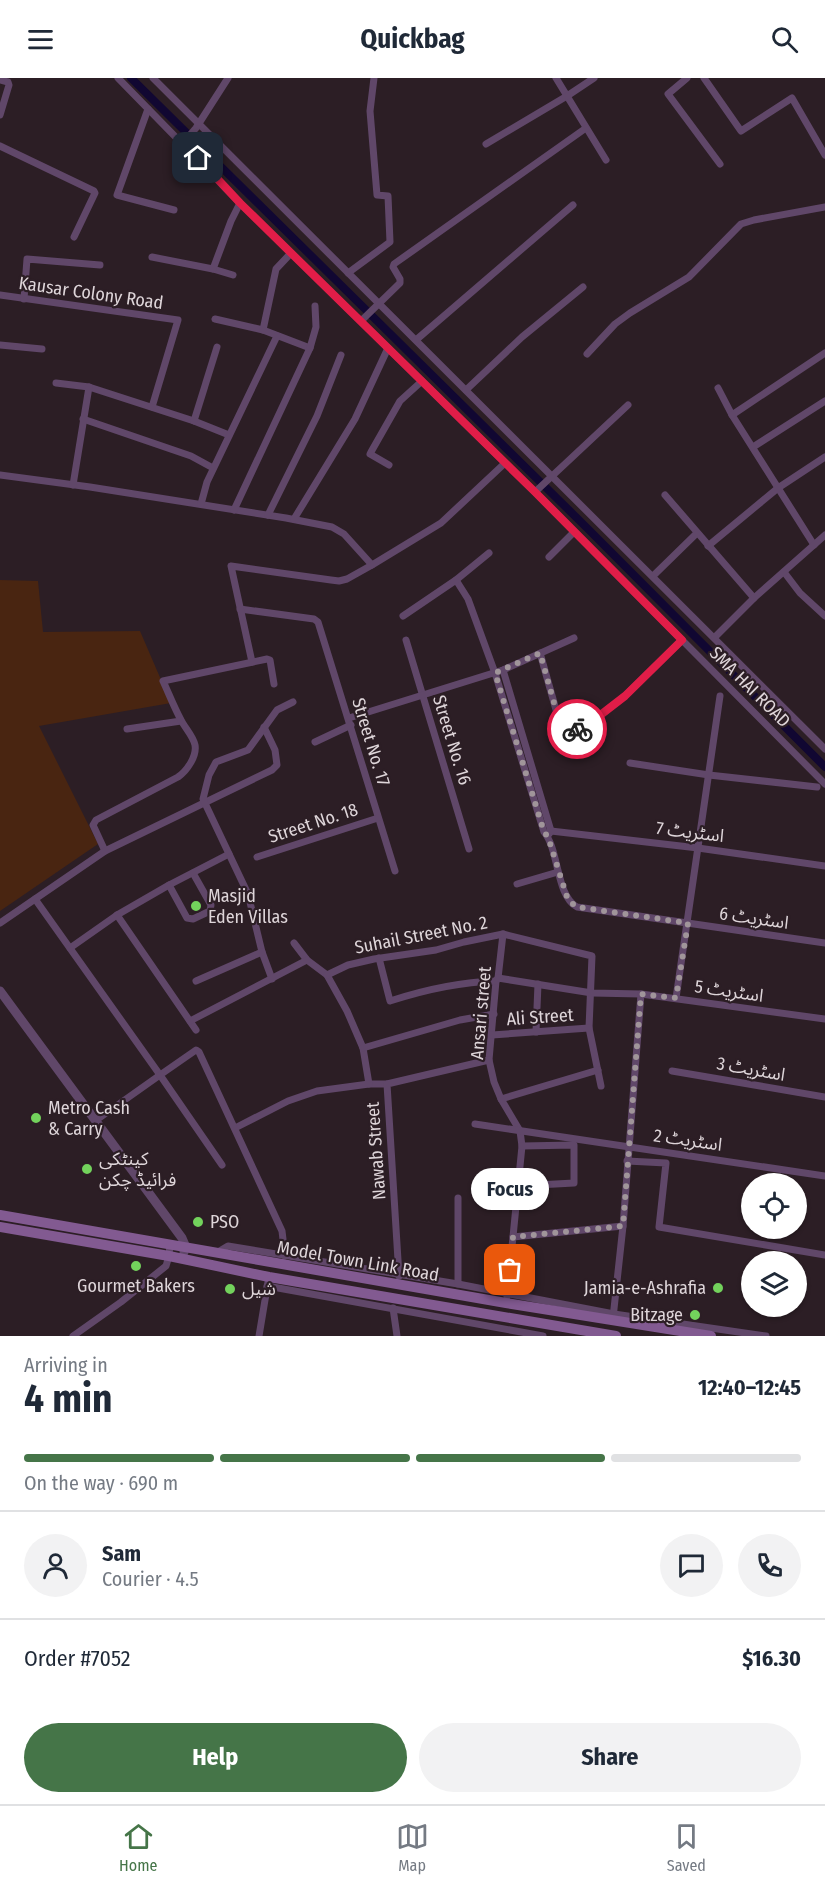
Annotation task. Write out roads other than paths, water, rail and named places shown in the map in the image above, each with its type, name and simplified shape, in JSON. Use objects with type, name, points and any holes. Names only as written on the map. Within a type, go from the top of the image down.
[{"type":"main road","name":"Model Town Link Road","points":[[0,1215],[185,1247],[285,1260],[399,1279],[711,1336]]},
{"type":"main road","name":"Model Town Link Road","points":[[0,1227],[169,1256],[268,1281],[616,1336]]},
{"type":"street","name":"SMA HAI ROAD","points":[[118,78],[148,109],[186,140],[240,203],[363,319],[388,348],[505,463],[537,490],[574,532],[825,784]]},
{"type":"street","points":[[153,78],[348,273],[377,305],[416,340],[550,477],[715,637],[825,749]]},
{"type":"street","points":[[186,140],[228,78]]},
{"type":"street","points":[[348,273],[390,242],[388,196],[377,195],[375,180],[370,111],[374,78]]},
{"type":"street","points":[[486,144],[594,78]]},
{"type":"street","points":[[687,78],[668,94],[720,164]]},
{"type":"street","points":[[704,78],[741,131],[792,98],[825,155]]},
{"type":"street","points":[[559,79],[606,160]]},
{"type":"street","points":[[0,80],[8,82],[9,85],[0,115]]},
{"type":"street","points":[[148,109],[117,195],[174,210]]},
{"type":"street","points":[[363,319],[400,283],[393,267],[398,260],[586,128]]},
{"type":"street","points":[[0,146],[94,191],[95,194],[74,237]]},
{"type":"street","points":[[213,269],[240,203]]},
{"type":"street","points":[[416,340],[573,206]]},
{"type":"street","points":[[587,354],[615,324],[689,277],[741,224],[825,207]]},
{"type":"street","points":[[263,330],[276,269],[291,253]]},
{"type":"street","points":[[152,257],[233,275]]},
{"type":"street","points":[[24,299],[27,259],[100,265]]},
{"type":"street","points":[[466,390],[522,338],[583,287]]},
{"type":"street","name":"Kausar Colony Road","points":[[0,296],[178,320],[152,407]]},
{"type":"street","points":[[234,510],[310,348],[316,327],[315,306]]},
{"type":"street","points":[[216,319],[263,330],[310,348]]},
{"type":"street","points":[[201,504],[213,468],[277,336]]},
{"type":"street","points":[[0,345],[42,349]]},
{"type":"street","points":[[194,421],[217,347]]},
{"type":"street","points":[[294,519],[355,419],[388,348]]},
{"type":"street","points":[[732,415],[825,354]]},
{"type":"street","points":[[268,515],[317,416],[341,355]]},
{"type":"street","points":[[389,465],[370,454],[400,401],[422,381]]},
{"type":"street","points":[[56,383],[88,387],[194,421],[229,435]]},
{"type":"street","points":[[73,485],[88,387]]},
{"type":"street","points":[[718,388],[732,415],[814,544]]},
{"type":"street","points":[[753,447],[825,400]]},
{"type":"street","points":[[537,490],[628,405]]},
{"type":"street","points":[[83,419],[191,456],[213,468]]},
{"type":"street","points":[[708,546],[778,488],[825,457]]},
{"type":"street","points":[[252,662],[231,566],[339,581],[347,579],[449,516],[505,463]]},
{"type":"street","points":[[0,475],[201,504],[332,527],[344,534],[372,565]]},
{"type":"street","points":[[665,495],[753,598]]},
{"type":"street","points":[[549,557],[574,532]]},
{"type":"street","points":[[653,576],[697,532]]},
{"type":"street","points":[[715,637],[753,598],[825,535]]},
{"type":"street","points":[[403,616],[456,580],[489,553]]},
{"type":"street","points":[[784,572],[800,593],[825,616]]},
{"type":"street","points":[[456,580],[468,599],[499,672],[544,832],[549,834],[558,872],[517,884]]},
{"type":"street","name":"Street No. 17","points":[[240,609],[314,619],[318,622],[395,871]]},
{"type":"street","points":[[315,742],[350,721],[423,695],[499,672],[574,638]]},
{"type":"street","name":"Street No. 16","points":[[406,640],[469,849]]},
{"type":"street","points":[[540,653],[562,731],[566,735],[610,708],[682,640]]},
{"type":"street","points":[[105,851],[93,825],[96,820],[183,774],[192,761],[195,745],[163,681],[269,659],[274,684]]},
{"type":"street","points":[[676,998],[720,696]]},
{"type":"street","points":[[272,979],[262,952],[248,894],[203,799],[209,775],[216,762],[248,750],[277,710],[293,702]]},
{"type":"street","points":[[127,729],[181,721]]},
{"type":"street","points":[[0,923],[105,851],[272,770],[277,765],[275,750],[264,727]]},
{"type":"street","points":[[630,763],[709,775],[817,787]]},
{"type":"street","name":"Street No. 18","points":[[257,856],[378,818]]},
{"type":"street","name":"اسٹریٹ 7","points":[[549,834],[698,848],[825,866]]},
{"type":"street","points":[[70,948],[117,915],[168,885],[229,854]]},
{"type":"street","name":"اسٹریٹ 6","points":[[558,872],[568,900],[577,907],[825,943]]},
{"type":"street","points":[[168,885],[187,918],[193,920],[210,911],[212,905],[193,873]]},
{"type":"street","points":[[35,899],[222,1165]]},
{"type":"street","points":[[117,915],[196,1030]]},
{"type":"street","name":"Suhail Street No. 2","points":[[327,975],[348,964],[435,950],[503,934],[592,957],[592,993]]},
{"type":"street","name":"Ansari street","points":[[503,934],[489,1060],[501,1099],[520,1131],[522,1146],[507,1298]]},
{"type":"street","points":[[294,943],[307,960],[327,975],[347,1011],[363,1048],[369,1084]]},
{"type":"street","points":[[196,981],[262,952]]},
{"type":"street","name":"اسٹریٹ 5","points":[[379,958],[390,1001],[417,992],[497,979],[592,993],[641,994],[676,998],[825,1020]]},
{"type":"street","points":[[190,1021],[307,960]]},
{"type":"street","points":[[536,1032],[538,984]]},
{"type":"street","points":[[0,992],[182,1238],[185,1247],[183,1259]]},
{"type":"street","points":[[592,993],[589,1028],[601,1086]]},
{"type":"street","points":[[641,994],[623,1226],[613,1317],[766,1336]]},
{"type":"street","points":[[363,1048],[460,1020],[494,1014]]},
{"type":"street","name":"Ali Street","points":[[492,1035],[589,1028]]},
{"type":"street","points":[[95,1121],[196,1050],[199,1052],[282,1231],[285,1260]]},
{"type":"street","name":"Nawab Street","points":[[399,1279],[387,1084],[489,1060]]},
{"type":"street","points":[[501,1099],[598,1070]]},
{"type":"street","name":"اسٹریٹ 3","points":[[672,1071],[825,1097]]},
{"type":"street","points":[[235,1128],[288,1101],[316,1091],[387,1084]]},
{"type":"street","name":"اسٹریٹ 2","points":[[475,1124],[825,1176]]},
{"type":"street","points":[[519,1186],[574,1183],[574,1145],[522,1146]]},
{"type":"street","points":[[627,1161],[666,1164],[659,1227],[825,1255]]},
{"type":"street","points":[[458,1198],[458,1284]]},
{"type":"street","points":[[513,1237],[623,1226]]},
{"type":"street","points":[[74,1336],[166,1266],[170,1244]]},
{"type":"street","points":[[399,1279],[458,1284],[507,1298]]},
{"type":"street","points":[[259,1336],[268,1281],[308,1293],[514,1333],[543,1336]]},
{"type":"street","points":[[306,1302],[308,1293]]},
{"type":"street","points":[[393,1308],[397,1336]]},
{"type":"waterway","points":[[131,78],[587,528],[825,767]]},
{"type":"place","name":"Masjid Eden Villas","points":[[196,906]]},
{"type":"place","name":"Metro Cash & Carry","points":[[36,1118]]},
{"type":"place","name":"کینٹکی فرائیڈ چکن","points":[[87,1169]]},
{"type":"place","name":"PSO","points":[[198,1222]]},
{"type":"place","name":"Gourmet Bakers","points":[[136,1266]]},
{"type":"place","name":"Focus","points":[[510,1270]]},
{"type":"place","name":"Jamia-e-Ashrafia","points":[[718,1288]]},
{"type":"place","name":"شیل","points":[[230,1289]]},
{"type":"place","name":"Bitzage","points":[[695,1315]]}]
